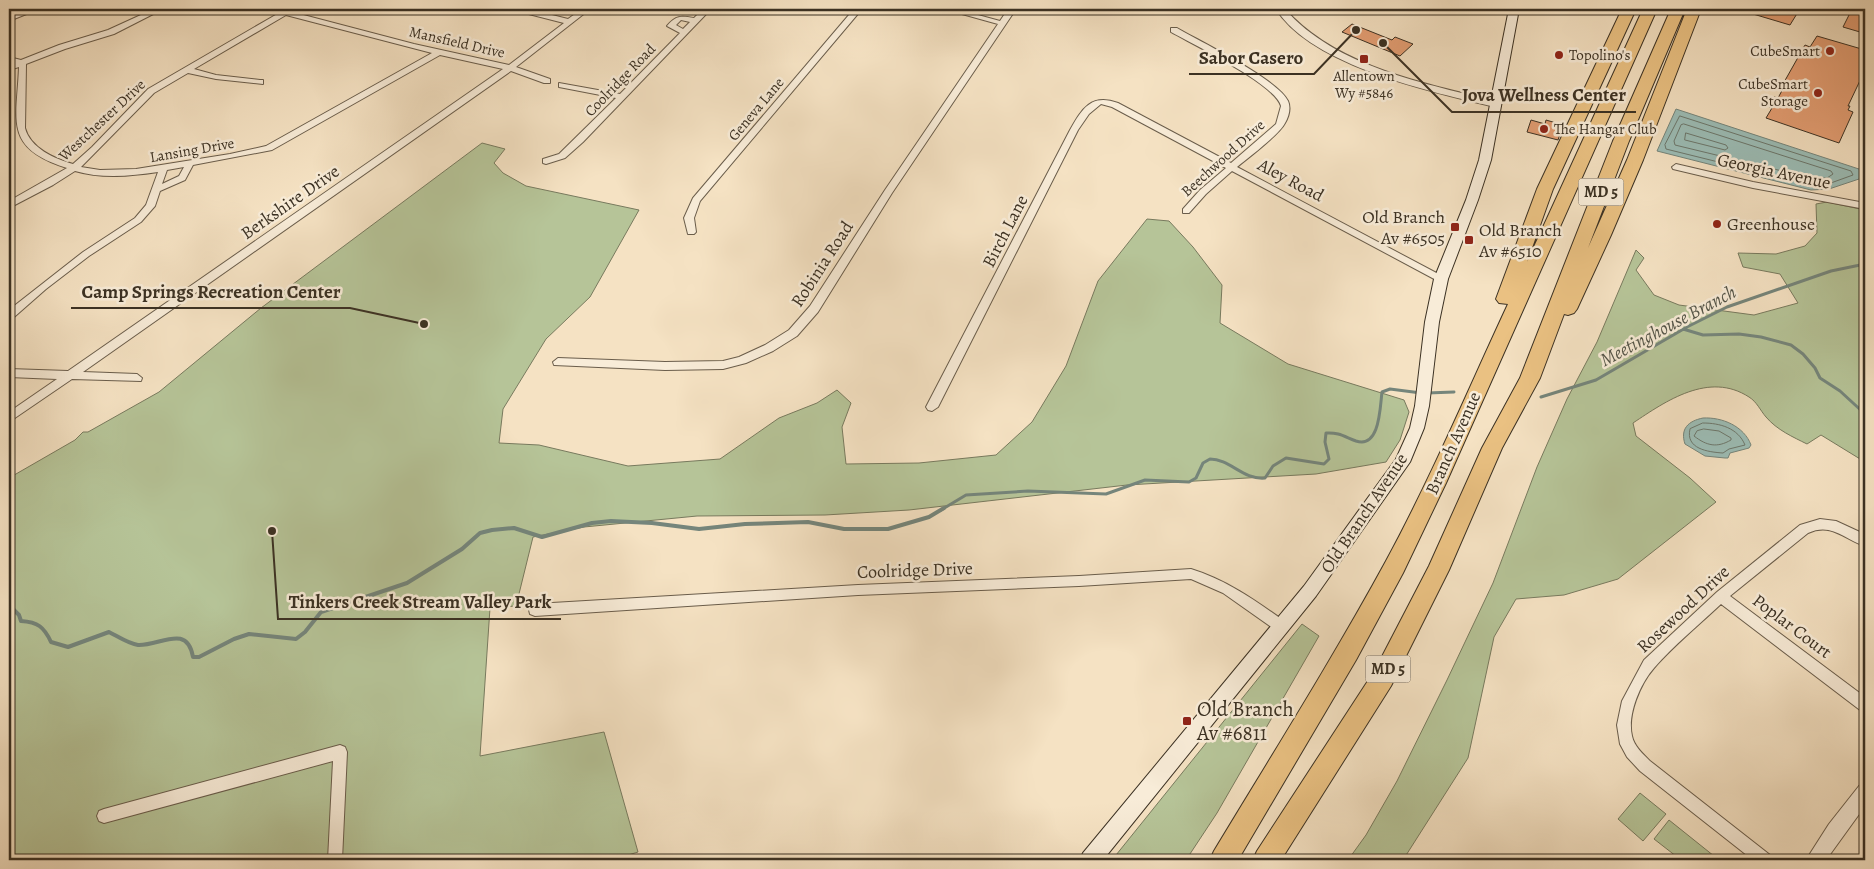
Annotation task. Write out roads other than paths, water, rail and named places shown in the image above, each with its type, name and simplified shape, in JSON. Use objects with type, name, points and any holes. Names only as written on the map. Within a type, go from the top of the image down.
[{"type":"highway","points":[[1488,366],[1492,333],[1545,189],[1629,9]]},
{"type":"highway","name":"Branch Avenue","points":[[1223,860],[1348,652],[1395,566],[1436,483],[1650,9]]},
{"type":"highway","name":"MD 5","points":[[1266,860],[1383,678],[1438,570],[1492,448],[1530,378],[1621,141],[1690,9]]},
{"type":"main road","name":"Old Branch Avenue","points":[[1090,860],[1282,627],[1338,553],[1402,462],[1417,428],[1424,390],[1432,322],[1441,279],[1480,175],[1514,9]]},
{"type":"street","points":[[9,19],[35,9]]},
{"type":"street","points":[[9,68],[62,47],[111,32],[159,9]]},
{"type":"street","name":"Mansfield Drive","points":[[272,9],[288,10],[439,52],[510,68],[548,81]]},
{"type":"street","points":[[520,9],[570,22]]},
{"type":"street","name":"Berkshire Drive","points":[[9,418],[510,68],[586,9]]},
{"type":"street","name":"Coolridge Road","points":[[546,161],[565,154],[623,97],[707,9]]},
{"type":"street","name":"Geneva Lane","points":[[691,232],[688,218],[696,200],[858,9]]},
{"type":"street","points":[[948,9],[1001,23]]},
{"type":"street","name":"Robinia Road","points":[[558,362],[685,366],[723,365],[742,360],[769,348],[793,333],[814,309],[847,254],[1012,9]]},
{"type":"street","points":[[1280,9],[1298,30],[1332,52],[1418,84],[1495,104]]},
{"type":"street","name":"Westchester Drive","points":[[9,204],[53,181],[73,168],[101,144],[135,104],[161,85],[288,10]]},
{"type":"street","points":[[684,32],[673,28],[672,24],[680,18],[696,21]]},
{"type":"street","name":"Beechwood Drive","points":[[1174,30],[1273,88],[1284,100],[1285,106],[1280,125],[1203,192],[1186,211]]},
{"type":"street","name":"Lansing Drive","points":[[21,63],[23,72],[20,127],[22,135],[39,152],[59,163],[73,168],[118,174],[163,169],[248,154],[277,144],[439,52]]},
{"type":"street","points":[[9,59],[21,63]]},
{"type":"street","points":[[187,70],[236,80],[260,82]]},
{"type":"street","points":[[562,85],[623,97]]},
{"type":"street","name":"Birch Lane","points":[[932,407],[1084,112],[1092,104],[1102,101],[1111,102],[1125,110]]},
{"type":"street","name":"Aley Road","points":[[1125,110],[1441,279]]},
{"type":"street","points":[[157,188],[179,181],[187,173],[189,164]]},
{"type":"street","name":"Georgia Avenue","points":[[1676,167],[1753,185],[1865,206]]},
{"type":"street","points":[[9,315],[86,254],[138,220],[150,206],[163,169]]},
{"type":"street","points":[[9,373],[137,378]]},
{"type":"street","name":"Rosewood Drive","points":[[1764,860],[1644,766],[1632,752],[1625,739],[1625,714],[1640,678],[1649,664],[1721,596],[1782,546],[1812,525],[1820,523],[1840,527],[1865,541]]},
{"type":"street","name":"Coolridge Drive","points":[[535,610],[858,590],[1069,582],[1191,574],[1206,578],[1234,594],[1282,627]]},
{"type":"street","name":"Poplar Court","points":[[1721,596],[1865,705]]},
{"type":"street","points":[[104,816],[340,752],[335,860]]},
{"type":"street","points":[[1815,860],[1835,830],[1865,792]]},
{"type":"water","points":[[1676,109],[1865,171],[1865,177],[1829,189],[1811,190],[1657,151]]},
{"type":"water","points":[[1703,418],[1718,419],[1731,424],[1748,438],[1751,445],[1749,448],[1730,453],[1728,458],[1705,456],[1685,444],[1684,439],[1686,426],[1693,421]]},
{"type":"waterway","name":"Meetinghouse Branch","points":[[1683,329],[1727,307],[1831,271],[1865,264]]},
{"type":"waterway","name":"Meetinghouse Branch","points":[[1541,397],[1596,380],[1683,329]]},
{"type":"waterway","points":[[1683,329],[1703,335],[1739,334],[1761,337],[1791,345],[1803,354],[1815,368],[1820,378],[1840,391],[1865,414]]},
{"type":"waterway","name":"Meetinghouse Branch","points":[[941,510],[966,495],[1028,491],[1106,494],[1145,480],[1189,482],[1196,478],[1203,463],[1210,459],[1224,462],[1243,473],[1257,478],[1265,478],[1273,466],[1286,458],[1324,464],[1329,459],[1325,442],[1326,433],[1338,434],[1356,441],[1364,442],[1370,439],[1377,425],[1382,392],[1390,389],[1421,393]]},
{"type":"waterway","name":"Meetinghouse Branch","points":[[1427,393],[1454,392]]},
{"type":"waterway","name":"Meetinghouse Branch","points":[[9,605],[19,615],[21,621],[40,626],[51,642],[68,647],[109,632],[127,642],[138,645],[179,639],[185,641],[190,647],[193,657],[199,657],[234,639],[249,634],[296,639],[305,632],[321,612],[407,583],[462,549],[480,533],[492,530],[514,528],[542,537],[592,523],[611,521],[652,523],[699,529],[745,524],[808,522],[844,529],[888,529],[929,517],[944,508]]},
{"type":"place","name":"Sabor Casero","points":[[1356,30]]},
{"type":"place","name":"Jova Wellness Center","points":[[1383,43]]},
{"type":"place","name":"CubeSmart","points":[[1830,51]]},
{"type":"place","name":"Topolino's","points":[[1559,55]]},
{"type":"place","name":"Allentown Wy #5846","points":[[1364,59]]},
{"type":"place","name":"CubeSmart Storage","points":[[1818,93]]},
{"type":"place","name":"The Hangar Club","points":[[1544,129]]},
{"type":"place","name":"Greenhouse","points":[[1717,224]]},
{"type":"place","name":"Old Branch Av #6505","points":[[1455,227]]},
{"type":"place","name":"Old Branch Av #6510","points":[[1469,240]]},
{"type":"place","name":"Camp Springs Recreation Center","points":[[424,324]]},
{"type":"place","name":"Tinkers Creek Stream Valley Park","points":[[272,531]]},
{"type":"place","name":"Old Branch Av #6811","points":[[1187,721]]}]
